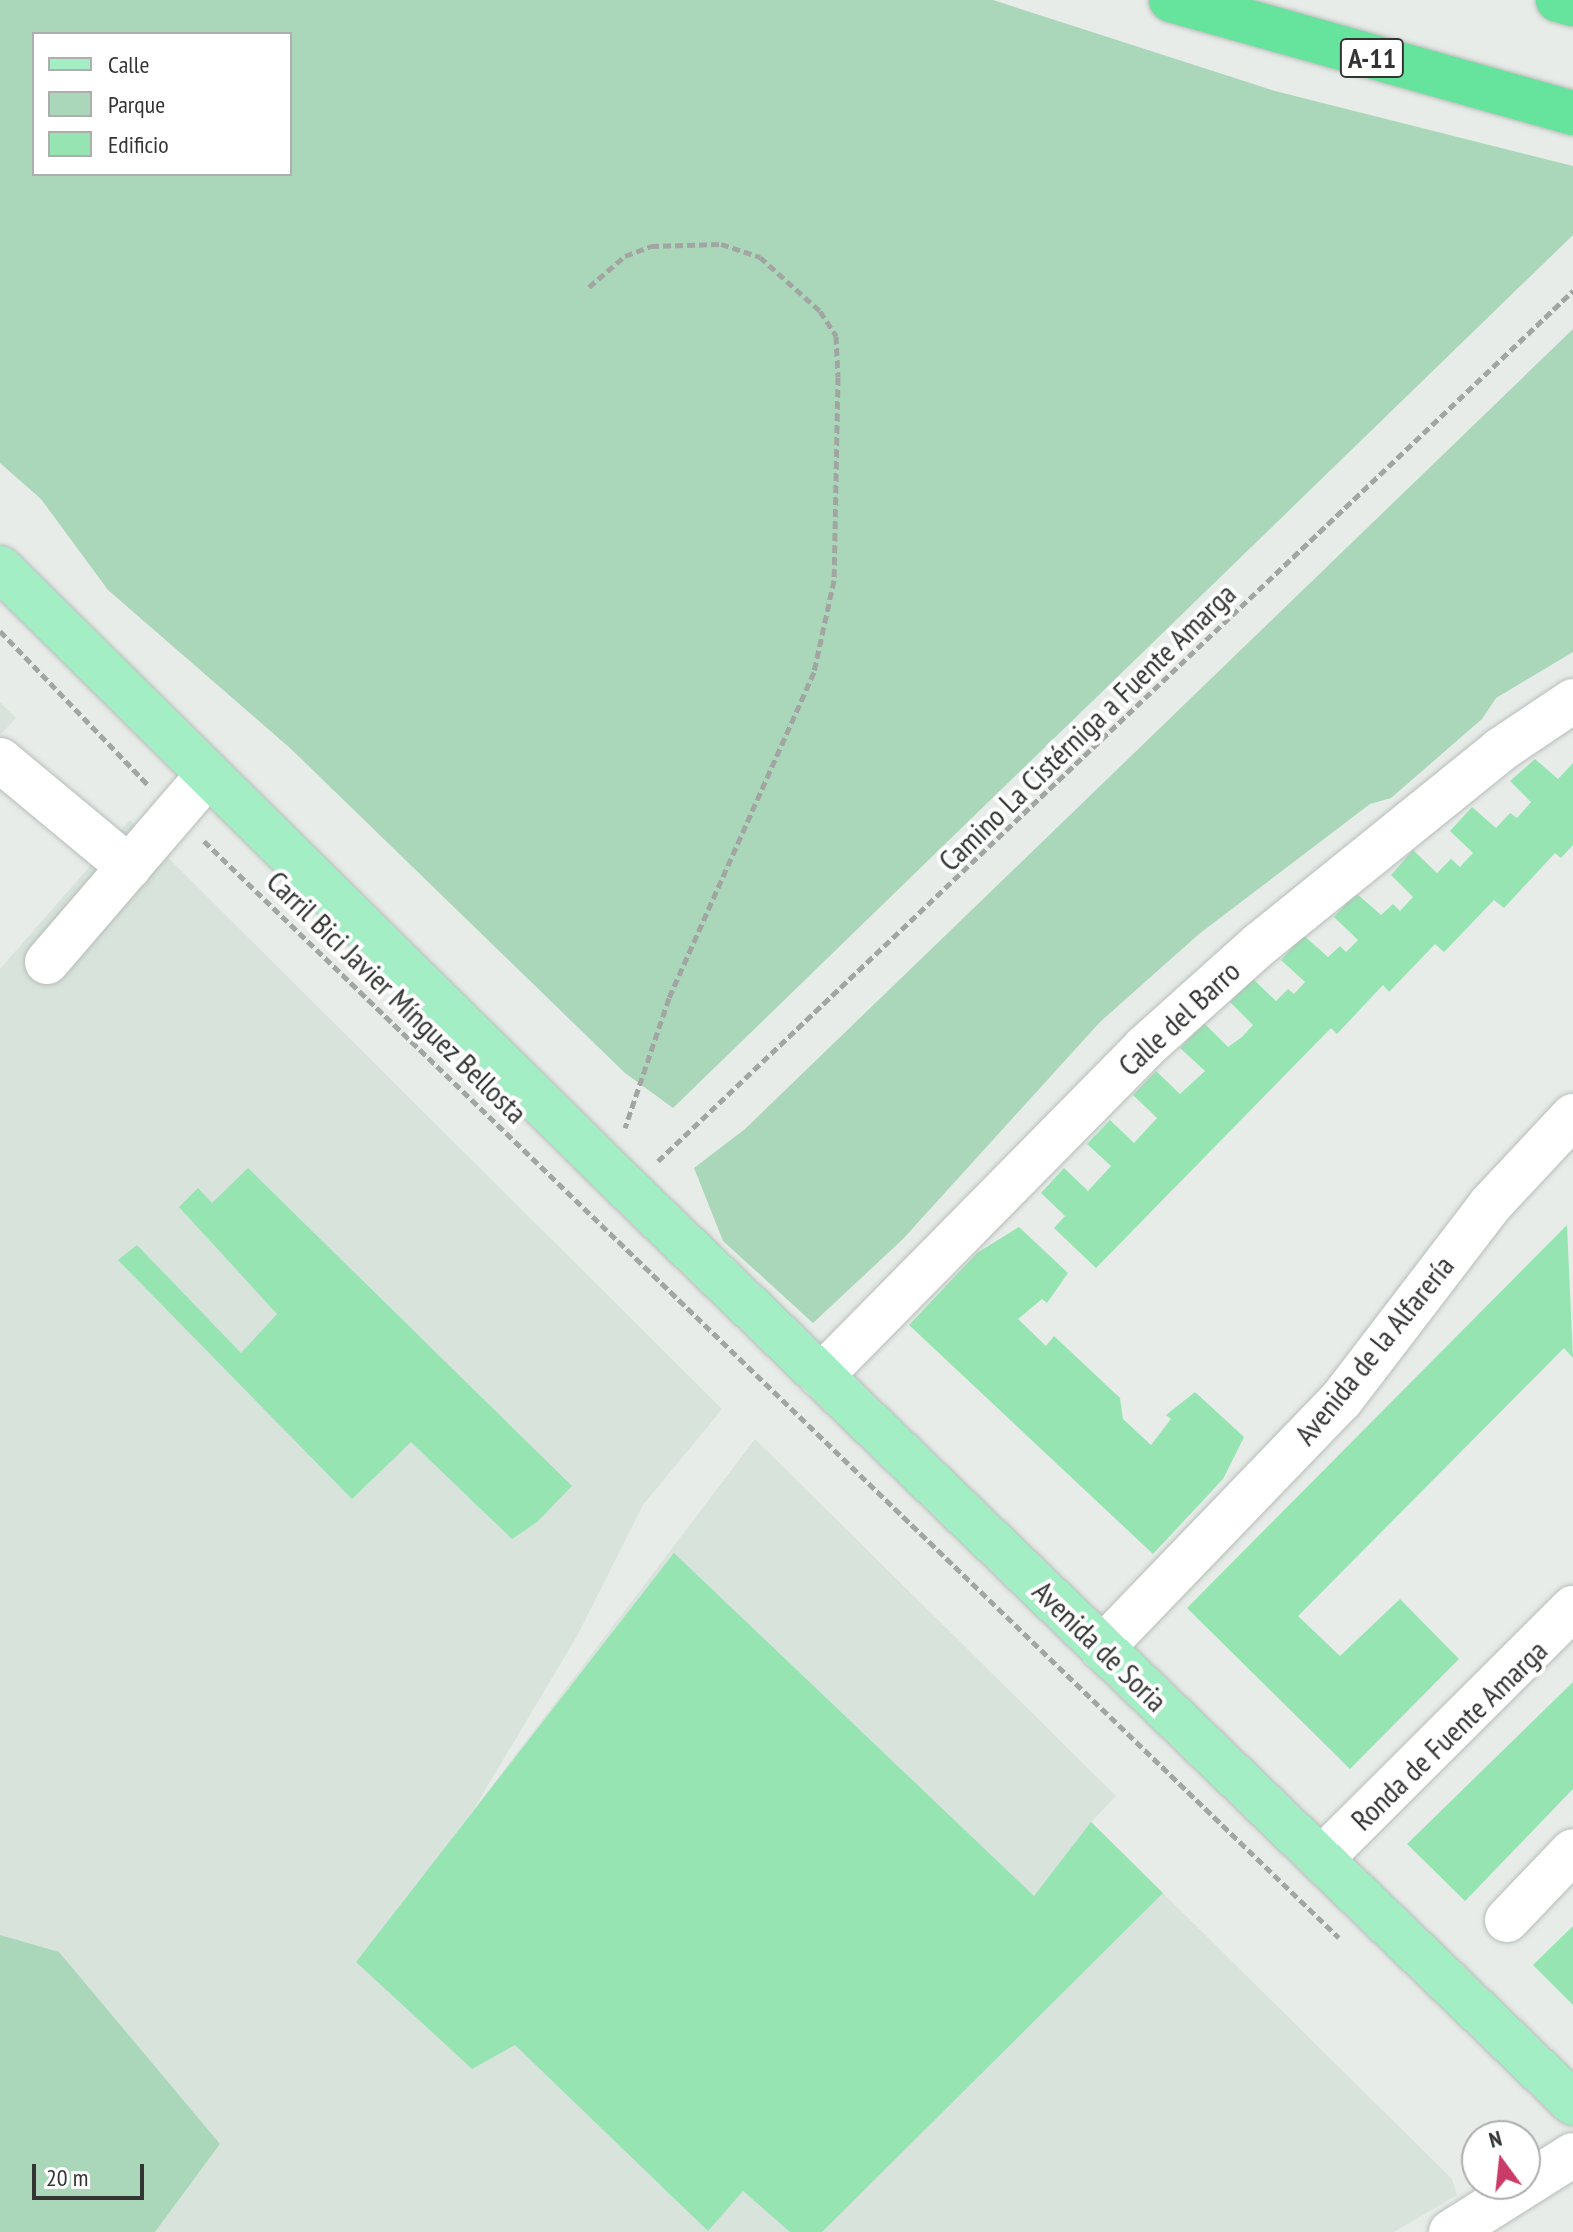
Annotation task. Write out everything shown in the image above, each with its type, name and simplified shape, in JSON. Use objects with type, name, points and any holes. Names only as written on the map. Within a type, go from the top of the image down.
[{"type":"highway","name":"A-11","points":[[1171,0],[1573,113]]},
{"type":"highway","points":[[1558,0],[1573,4]]},
{"type":"highway","points":[[1367,56],[1573,130]]},
{"type":"main road","name":"Avenida de Soria","points":[[0,568],[618,1179],[1573,2103]]},
{"type":"street","name":"Calle del Barro","points":[[821,1376],[1225,975],[1500,750],[1573,701]]},
{"type":"street","points":[[0,760],[129,867]]},
{"type":"street","points":[[47,962],[207,776]]},
{"type":"street","name":"Avenida de la Alfarería","points":[[1102,1648],[1341,1400],[1490,1205],[1573,1116]]},
{"type":"street","name":"Ronda de Fuente Amarga","points":[[1321,1859],[1573,1608]]},
{"type":"street","points":[[1507,1920],[1573,1851]]},
{"type":"street","points":[[1451,2232],[1573,2155]]},
{"type":"path","points":[[589,287],[625,256],[651,246],[721,244],[760,257],[820,311],[836,336],[838,377],[834,580],[814,672],[669,998],[618,1179]]},
{"type":"path","name":"Camino La Cistérniga a Fuente Amarga","points":[[618,1179],[916,923],[1573,291]]},
{"type":"path","name":"Carril Bici Javier Mínguez Bellosta","points":[[0,631],[176,813],[1352,1951]]},
{"type":"shaded area","points":[[0,702],[16,718],[0,735]]},
{"type":"shaded area","points":[[130,820],[722,1409],[643,1505],[577,1636],[472,1812],[755,1439],[1116,1796],[1091,1822],[1452,2179],[1457,2195],[1394,2232],[155,2232],[220,2144],[59,1953],[0,1935],[0,969]]},
{"type":"green space","points":[[0,0],[993,0],[1275,91],[1573,166],[1573,235],[673,1108],[625,1073],[290,748],[108,590],[41,499],[0,463]]},
{"type":"green space","points":[[1573,329],[1573,652],[1496,698],[1482,719],[1391,798],[1370,804],[1199,934],[1100,1022],[903,1239],[813,1323],[723,1241],[694,1168],[745,1129]]},
{"type":"green space","points":[[0,1935],[59,1952],[220,2144],[155,2232],[0,2232]]},
{"type":"building","points":[[1535,759],[1558,779],[1573,763],[1573,845],[1561,858],[1555,853],[1504,908],[1494,900],[1444,952],[1435,944],[1389,992],[1383,985],[1337,1034],[1331,1028],[1096,1268],[1054,1228],[1065,1216],[1041,1193],[1064,1168],[1088,1191],[1111,1166],[1087,1144],[1110,1120],[1134,1143],[1157,1118],[1133,1095],[1156,1071],[1180,1094],[1205,1071],[1180,1048],[1204,1023],[1228,1047],[1242,1037],[1253,1025],[1230,1002],[1252,978],[1276,1001],[1288,989],[1294,994],[1305,982],[1281,960],[1303,935],[1328,957],[1340,946],[1346,952],[1358,940],[1334,917],[1356,893],[1381,915],[1393,904],[1400,911],[1413,897],[1391,875],[1413,850],[1437,873],[1451,859],[1460,867],[1473,853],[1450,831],[1472,807],[1496,828],[1510,813],[1517,818],[1531,802],[1510,781]]},
{"type":"building","points":[[248,1168],[572,1486],[537,1522],[512,1539],[411,1442],[352,1499],[118,1260],[137,1245],[241,1353],[277,1314],[179,1207],[198,1188],[212,1203]]},
{"type":"building","points":[[1567,1225],[1573,1358],[1564,1348],[1298,1616],[1340,1656],[1400,1599],[1459,1659],[1350,1769],[1187,1608]]},
{"type":"building","points":[[1019,1227],[1068,1273],[1047,1303],[1042,1299],[1018,1319],[1046,1346],[1054,1336],[1120,1398],[1123,1419],[1151,1445],[1171,1419],[1166,1415],[1195,1392],[1244,1437],[1223,1479],[1153,1554],[909,1325],[977,1253]]},
{"type":"building","points":[[674,1553],[1034,1896],[1091,1822],[1163,1893],[822,2232],[790,2232],[743,2191],[708,2231],[515,2045],[472,2069],[356,1962]]},
{"type":"building","points":[[1573,1682],[1573,1789],[1465,1901],[1407,1844]]},
{"type":"building","points":[[1573,1926],[1573,2005],[1533,1965]]}]
